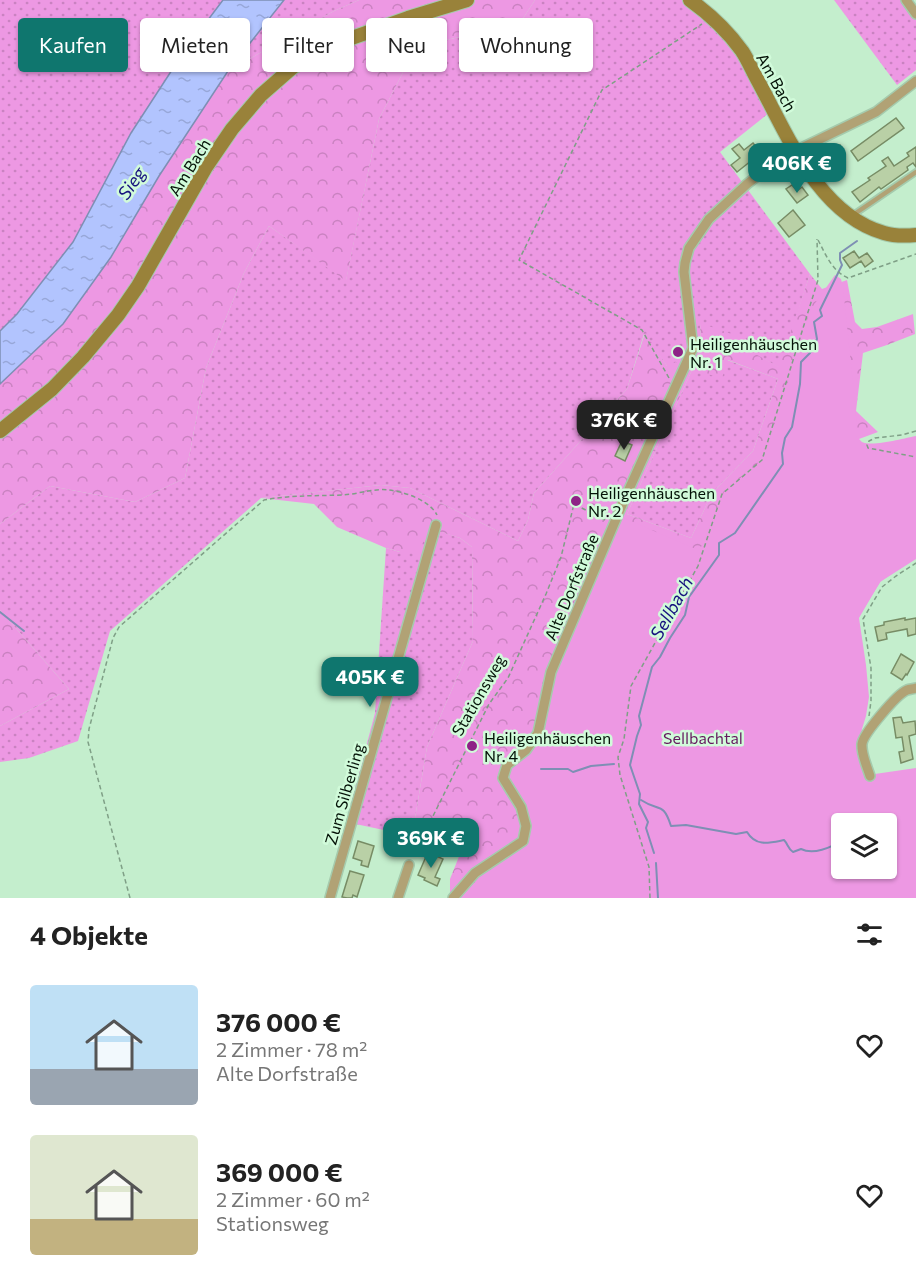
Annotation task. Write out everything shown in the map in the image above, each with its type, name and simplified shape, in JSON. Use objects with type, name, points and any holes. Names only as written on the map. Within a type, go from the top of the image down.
[{"type":"street","name":"Am Bach","points":[[0,431],[52,389],[83,357],[118,315],[138,286],[206,167],[232,129],[261,95],[293,67],[332,45],[467,0]]},
{"type":"street","name":"Am Bach","points":[[690,0],[712,17],[742,52],[817,184],[838,207],[866,226],[885,234],[916,236]]},
{"type":"street","points":[[906,0],[916,14]]},
{"type":"street","name":"Alte Dorfstraße","points":[[453,898],[475,873],[523,841],[526,826],[521,807],[503,778],[507,765],[526,750],[538,733],[551,672],[674,386],[693,348],[684,272],[689,248],[709,219],[770,166],[796,150],[876,112],[916,81]]},
{"type":"street","name":"Zum Silberling","points":[[330,898],[436,525]]},
{"type":"street","points":[[870,776],[862,742],[869,729],[898,697],[906,690],[916,688]]},
{"type":"street","points":[[398,898],[409,865]]},
{"type":"lane","points":[[851,216],[916,172]]},
{"type":"path","points":[[674,386],[642,330],[519,260],[602,90],[712,17]]},
{"type":"path","points":[[650,898],[649,867],[620,775],[618,757],[624,739],[632,686],[698,566],[722,494],[762,460],[818,280],[817,239],[834,269],[840,275],[848,278],[916,254]]},
{"type":"path","points":[[916,431],[875,438],[867,445],[868,448],[916,457]]},
{"type":"path","points":[[130,898],[88,741],[89,729],[113,638],[119,627],[264,500],[282,496],[343,495],[387,489],[405,493],[433,508],[437,516],[436,525]]},
{"type":"path","name":"Stationsweg","points":[[409,865],[489,704],[508,678],[561,557],[574,504],[614,525]]},
{"type":"path","points":[[869,729],[871,668],[863,619],[882,587],[916,563]]},
{"type":"green space","points":[[0,0],[223,0],[209,18],[140,18],[140,72],[171,72],[131,133],[73,242],[17,314],[0,331]]},
{"type":"green space","points":[[284,0],[359,0],[322,18],[270,18]]},
{"type":"green space","points":[[359,0],[535,0],[523,18],[459,18],[459,37],[447,40],[447,18],[366,18],[366,72],[403,72],[379,119],[346,281],[269,226],[244,273],[206,368],[185,478],[135,502],[50,486],[0,524],[0,384],[63,324],[111,257],[159,176],[227,72],[250,72],[250,59],[262,52],[262,72],[354,72],[354,18],[322,18]]},
{"type":"green space","points":[[535,0],[682,0],[704,17],[736,53],[769,113],[720,152],[810,274],[780,368],[700,324],[701,349],[686,374],[667,366],[644,334],[627,389],[534,493],[528,520],[518,541],[410,488],[381,485],[261,498],[110,631],[78,741],[29,758],[0,762],[0,726],[69,689],[0,610],[0,524],[50,486],[135,502],[185,478],[206,368],[244,273],[269,226],[346,280],[379,119],[403,72],[447,72],[447,40],[459,37],[459,72],[593,72],[593,18],[523,18]]},
{"type":"green space","points":[[834,0],[903,0],[916,17],[916,70],[897,85]]},
{"type":"green space","points":[[262,28],[262,52],[250,59],[250,43]]},
{"type":"green space","name":"Sellbachtal","points":[[810,274],[822,289],[847,280],[855,322],[862,329],[877,327],[913,314],[915,334],[863,353],[856,411],[878,432],[859,439],[858,451],[916,461],[916,558],[881,581],[858,618],[795,647],[880,813],[831,813],[831,833],[751,898],[450,898],[450,879],[462,849],[412,836],[427,747],[473,641],[472,547],[460,538],[428,528],[420,551],[400,552],[337,527],[314,504],[261,498],[381,485],[410,488],[518,541],[528,520],[534,493],[627,389],[645,333],[667,366],[676,362],[686,374],[701,349],[700,323],[746,339],[750,351],[779,367]],"holes":[[[728,360],[778,379],[753,451],[712,493],[691,538],[627,514],[692,370],[722,378]]]},
{"type":"green space","name":"Sellbachtal","points":[[835,275],[841,279],[843,287],[855,403],[857,429],[855,435],[862,442],[867,443],[889,442],[916,436],[916,559],[880,582],[859,618],[869,697],[861,738],[868,775],[916,768],[916,898],[460,898],[468,888],[505,858],[527,832],[514,796],[511,775],[514,766],[534,742],[555,673],[619,516],[696,549],[704,545],[724,492],[764,458],[811,309]]},
{"type":"green space","points":[[727,360],[778,379],[753,451],[712,493],[691,538],[627,514],[692,370]]},
{"type":"green space","points":[[427,527],[460,538],[472,547],[473,641],[427,747],[412,836],[346,822],[375,713],[386,548],[400,552]]},
{"type":"green space","points":[[0,610],[69,689],[0,726]]},
{"type":"water","points":[[223,0],[284,0],[270,18],[262,18],[262,28],[250,43],[250,18],[209,18]]},
{"type":"water","name":"Sieg","points":[[171,72],[227,72],[159,176],[111,257],[63,324],[0,384],[0,331],[17,314],[73,242],[131,133]]},
{"type":"building","points":[[896,118],[904,128],[858,161],[851,151]]},
{"type":"building","points":[[753,143],[761,153],[737,172],[731,165],[740,158],[732,149],[739,144],[744,150]]},
{"type":"building","points":[[840,145],[845,156],[824,164],[819,153]]},
{"type":"building","points":[[916,147],[916,167],[913,163],[907,167],[908,170],[881,189],[879,187],[860,202],[852,192],[886,166],[882,161],[888,157],[894,166],[909,156],[907,153]]},
{"type":"building","points":[[792,185],[797,191],[802,187],[808,195],[797,203],[786,189]]},
{"type":"building","points":[[793,210],[805,225],[789,237],[778,223]]},
{"type":"building","points":[[854,251],[859,258],[867,253],[873,261],[865,267],[861,261],[850,268],[843,258]]},
{"type":"building","points":[[622,441],[632,445],[625,461],[615,456]]},
{"type":"building","points":[[905,618],[905,620],[916,618],[916,634],[908,636],[907,629],[886,633],[887,639],[878,641],[875,627],[884,625],[884,622]]},
{"type":"building","points":[[901,654],[914,662],[902,680],[891,673]]},
{"type":"building","points":[[901,717],[903,723],[915,721],[916,734],[909,736],[913,759],[901,763],[899,752],[904,751],[902,737],[896,738],[893,718]]},
{"type":"building","points":[[358,841],[374,846],[368,867],[361,865],[362,861],[353,858]]},
{"type":"building","points":[[428,852],[443,859],[435,877],[440,879],[437,886],[418,875]]},
{"type":"building","points":[[350,871],[364,875],[357,897],[353,895],[352,898],[342,897]]},
{"type":"waterway","name":"Sellbach","points":[[654,853],[646,828],[648,822],[639,804],[640,794],[630,765],[641,725],[639,716],[652,667],[685,615],[689,597],[719,555],[719,543],[735,533],[783,464],[782,453],[785,438],[792,427],[800,384],[801,362],[810,353],[817,339],[814,322],[822,316],[820,310],[842,265],[840,253],[857,241]]},
{"type":"waterway","points":[[0,612],[24,631]]},
{"type":"waterway","points":[[541,769],[568,769],[573,772],[591,766],[614,764]]},
{"type":"waterway","points":[[641,800],[663,810],[671,826],[686,825],[736,834],[747,832],[759,842],[784,840],[793,852],[801,849],[822,850],[831,847]]},
{"type":"waterway","name":"Sellbach","points":[[656,863],[658,898]]},
{"type":"place","name":"Heiligenhäuschen Nr. 1","points":[[678,352]]},
{"type":"place","name":"Heiligenhäuschen Nr. 2","points":[[576,501]]},
{"type":"place","name":"Heiligenhäuschen Nr. 4","points":[[472,746]]}]
